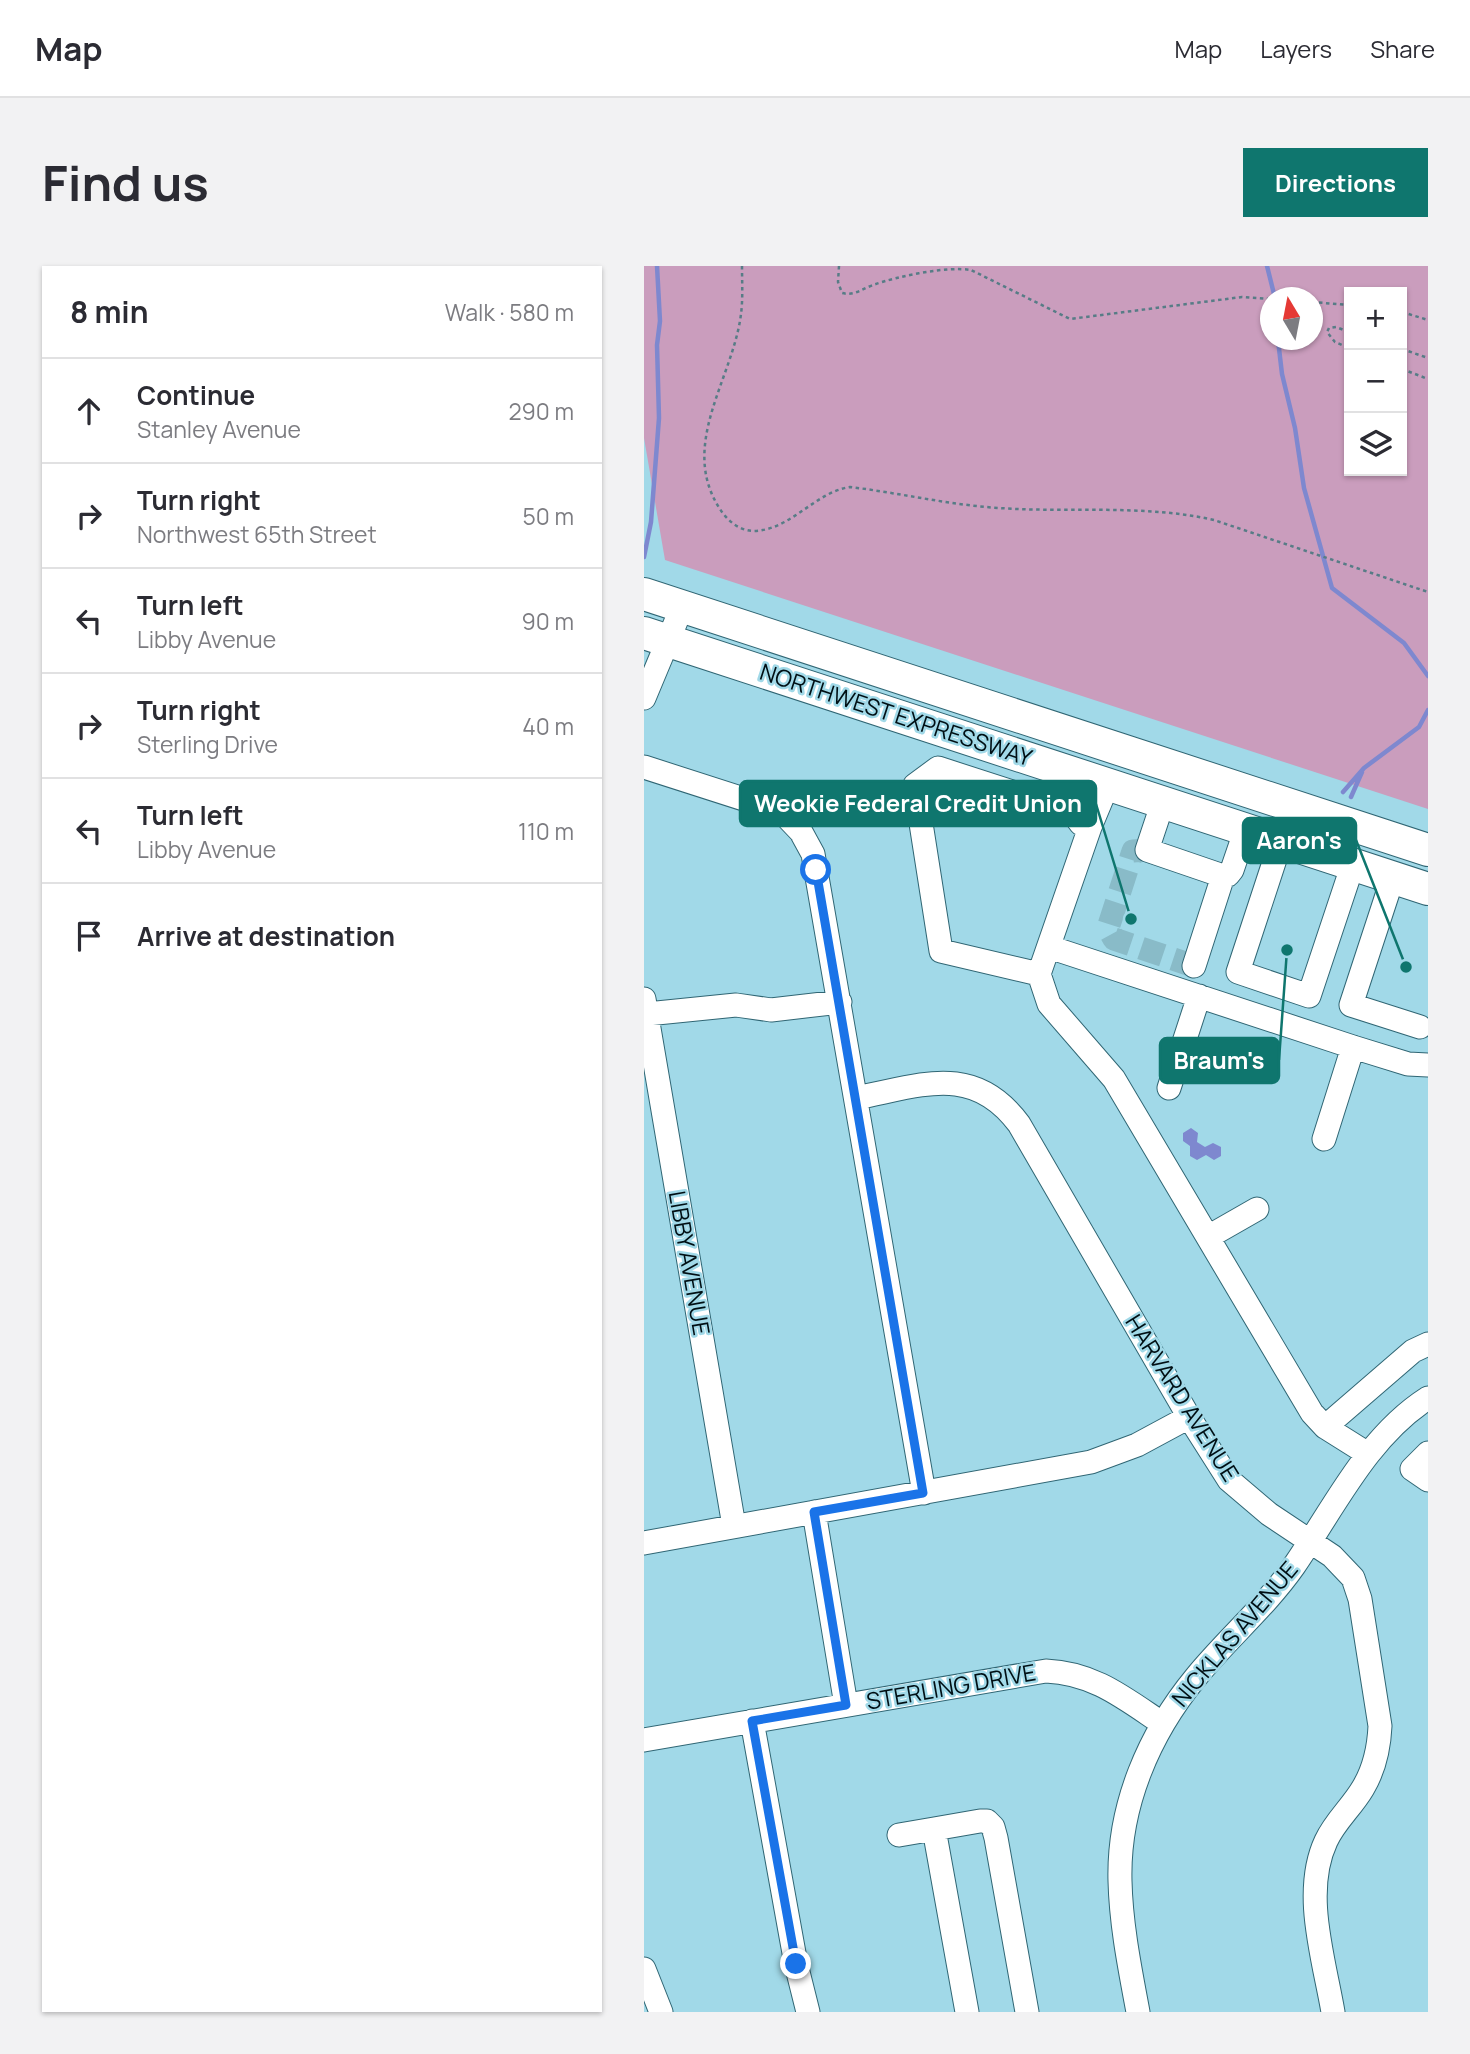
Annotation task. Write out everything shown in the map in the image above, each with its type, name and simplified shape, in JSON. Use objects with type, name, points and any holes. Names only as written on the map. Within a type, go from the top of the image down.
[{"type":"highway","name":"NORTHWEST EXPRESSWAY","points":[[644,594],[1428,850]]},
{"type":"highway","name":"NORTHWEST EXPRESSWAY","points":[[657,637],[1428,889]]},
{"type":"highway","points":[[1108,784],[1120,749]]},
{"type":"street","points":[[644,698],[657,637],[682,607]]},
{"type":"street","points":[[644,767],[781,811],[801,832],[813,854],[923,1493]]},
{"type":"street","points":[[1039,974],[941,951],[915,785],[938,768],[1070,811],[1081,824],[1090,827]]},
{"type":"street","points":[[1108,784],[1090,827],[1039,974],[1049,1004],[1114,1079],[1312,1413],[1325,1427],[1368,1454]]},
{"type":"street","points":[[1163,802],[1147,850],[1223,876],[1232,870],[1246,829]]},
{"type":"street","points":[[1281,841],[1238,972],[1310,996],[1353,864]]},
{"type":"street","points":[[1194,966],[1223,876]]},
{"type":"street","points":[[1393,877],[1351,1005],[1420,1027]]},
{"type":"street","points":[[1049,947],[1353,1047],[1408,1064],[1428,1065]]},
{"type":"street","points":[[1169,1088],[1199,996]]},
{"type":"street","points":[[645,1007],[736,1005],[771,1010],[840,1002]]},
{"type":"street","name":"LIBBY AVENUE","points":[[645,1007],[734,1526]]},
{"type":"street","points":[[1324,1139],[1353,1047]]},
{"type":"street","name":"HARVARD AVENUE","points":[[856,1098],[947,1082],[979,1089],[1008,1108],[1189,1417],[1229,1480],[1269,1514],[1346,1568],[1357,1587],[1378,1705],[1379,1746],[1363,1789],[1326,1841],[1315,1877],[1316,1913],[1333,2012]]},
{"type":"street","points":[[1208,1237],[1257,1209]]},
{"type":"street","points":[[1325,1427],[1413,1351],[1428,1344]]},
{"type":"street","name":"NICKLAS AVENUE","points":[[1138,2012],[1124,1933],[1121,1853],[1126,1818],[1136,1782],[1163,1724],[1197,1676],[1292,1568],[1368,1454],[1399,1420],[1428,1398]]},
{"type":"street","points":[[644,1542],[1091,1462],[1136,1445],[1189,1417]]},
{"type":"street","points":[[1428,1453],[1412,1469],[1428,1480]]},
{"type":"street","points":[[814,1512],[846,1705]]},
{"type":"street","name":"STERLING DRIVE","points":[[644,1740],[1021,1674],[1056,1671],[1078,1675],[1100,1684],[1163,1724]]},
{"type":"street","points":[[752,1721],[796,1964],[808,2012]]},
{"type":"street","points":[[899,1835],[980,1821],[987,1821],[993,1827],[1027,2012]]},
{"type":"street","points":[[934,1829],[967,2012]]},
{"type":"street","points":[[644,1969],[661,2012]]},
{"type":"path","points":[[742,266],[741,314],[704,439],[706,475],[714,500],[727,520],[743,528],[754,531],[776,526],[830,492],[850,487],[998,508],[1179,512],[1214,520],[1428,592]]},
{"type":"path","points":[[839,266],[838,282],[842,293],[851,295],[885,282],[960,267],[1070,319],[1242,297],[1260,298]]},
{"type":"path","points":[[1323,303],[1344,305]]},
{"type":"path","points":[[1407,314],[1428,320]]},
{"type":"path","points":[[1344,329],[1336,327],[1329,328],[1326,332],[1335,342],[1344,346]]},
{"type":"path","points":[[1405,350],[1428,358]]},
{"type":"path","points":[[1407,371],[1428,379]]},
{"type":"shaded area","points":[[644,266],[1428,266],[1428,809],[665,560],[644,438]]},
{"type":"water","points":[[1191,1128],[1198,1133],[1197,1142],[1205,1147],[1213,1143],[1221,1147],[1221,1156],[1214,1160],[1206,1155],[1197,1160],[1190,1156],[1190,1146],[1183,1141],[1183,1133]]},
{"type":"waterway","points":[[644,557],[651,522],[659,418],[657,345],[660,321],[657,266]]},
{"type":"waterway","points":[[1267,266],[1272,287]]},
{"type":"waterway","points":[[1279,350],[1304,488],[1332,588],[1404,643],[1428,676]]},
{"type":"waterway","points":[[1343,792],[1364,768],[1419,727],[1428,710]]},
{"type":"waterway","points":[[1351,797],[1362,772]]},
{"type":"tunnel","points":[[1147,850],[1133,851],[1108,928],[1114,939],[1194,966]]},
{"type":"place","name":"Weokie Federal Credit Union","points":[[1131,919]]},
{"type":"place","name":"Braum's","points":[[1287,950]]},
{"type":"place","name":"Aaron's","points":[[1406,967]]},
{"type":"route","points":[[796,1964],[752,1721],[846,1705],[814,1512],[923,1493],[816,870]]}]
